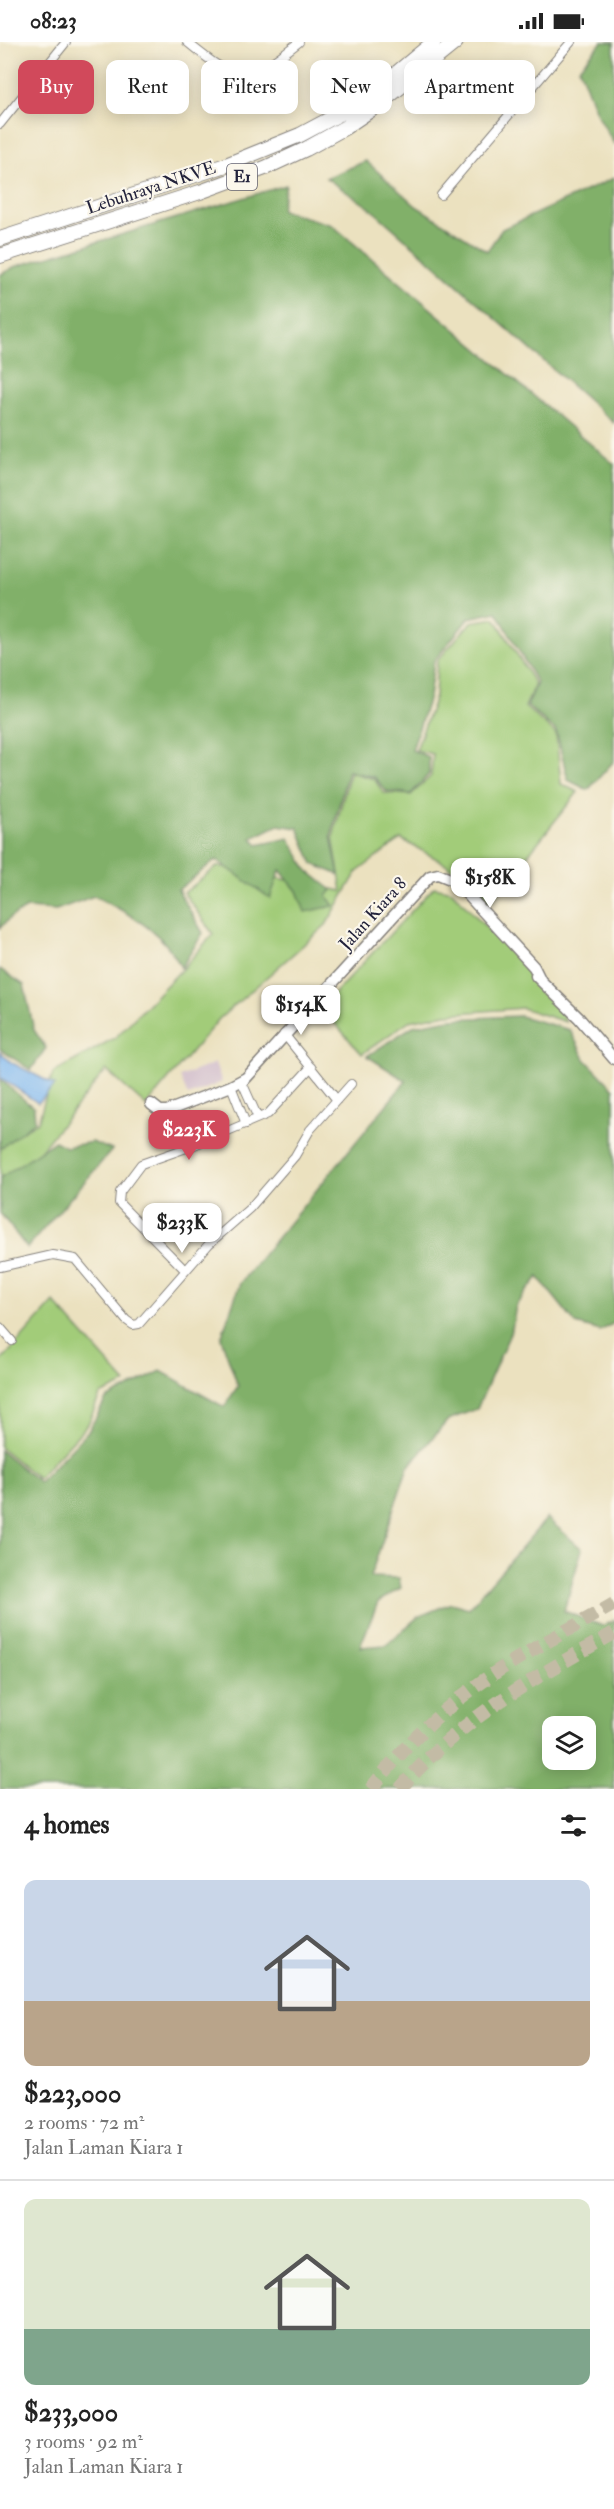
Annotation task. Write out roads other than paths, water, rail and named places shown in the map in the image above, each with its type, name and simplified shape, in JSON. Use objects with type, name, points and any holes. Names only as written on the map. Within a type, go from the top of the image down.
[{"type":"highway","name":"Lebuhraya NKVE","points":[[0,239],[226,165],[300,135],[375,92],[434,42]]},
{"type":"highway","name":"Lebuhraya NKVE","points":[[0,256],[200,192],[296,154],[344,128],[378,105],[456,42]]},
{"type":"street","points":[[0,123],[66,42]]},
{"type":"street","points":[[187,42],[223,70],[244,75],[259,69],[299,42]]},
{"type":"street","points":[[441,195],[571,42]]},
{"type":"street","name":"Jalan Kiara 8","points":[[151,1104],[160,1111],[167,1111],[236,1083],[430,876],[438,874],[455,881],[534,967],[540,979],[579,1018],[614,1059]]},
{"type":"street","points":[[284,1034],[337,1100]]},
{"type":"street","points":[[185,1270],[119,1203],[120,1192],[141,1164],[268,1114],[311,1067]]},
{"type":"street","points":[[236,1083],[258,1119]]},
{"type":"street","points":[[236,1083],[246,1124]]},
{"type":"street","points":[[0,1268],[53,1255],[75,1259],[126,1320],[133,1325],[139,1324],[209,1244],[250,1208],[296,1156],[310,1130],[351,1084]]},
{"type":"street","points":[[0,1327],[12,1341]]},
{"type":"water","points":[[0,1052],[12,1063],[55,1085],[38,1103],[0,1077]]},
{"type":"tunnel","points":[[371,1789],[414,1739],[464,1695],[518,1658],[614,1604]]},
{"type":"tunnel","points":[[400,1789],[447,1741],[473,1720],[528,1683],[614,1633]]}]
